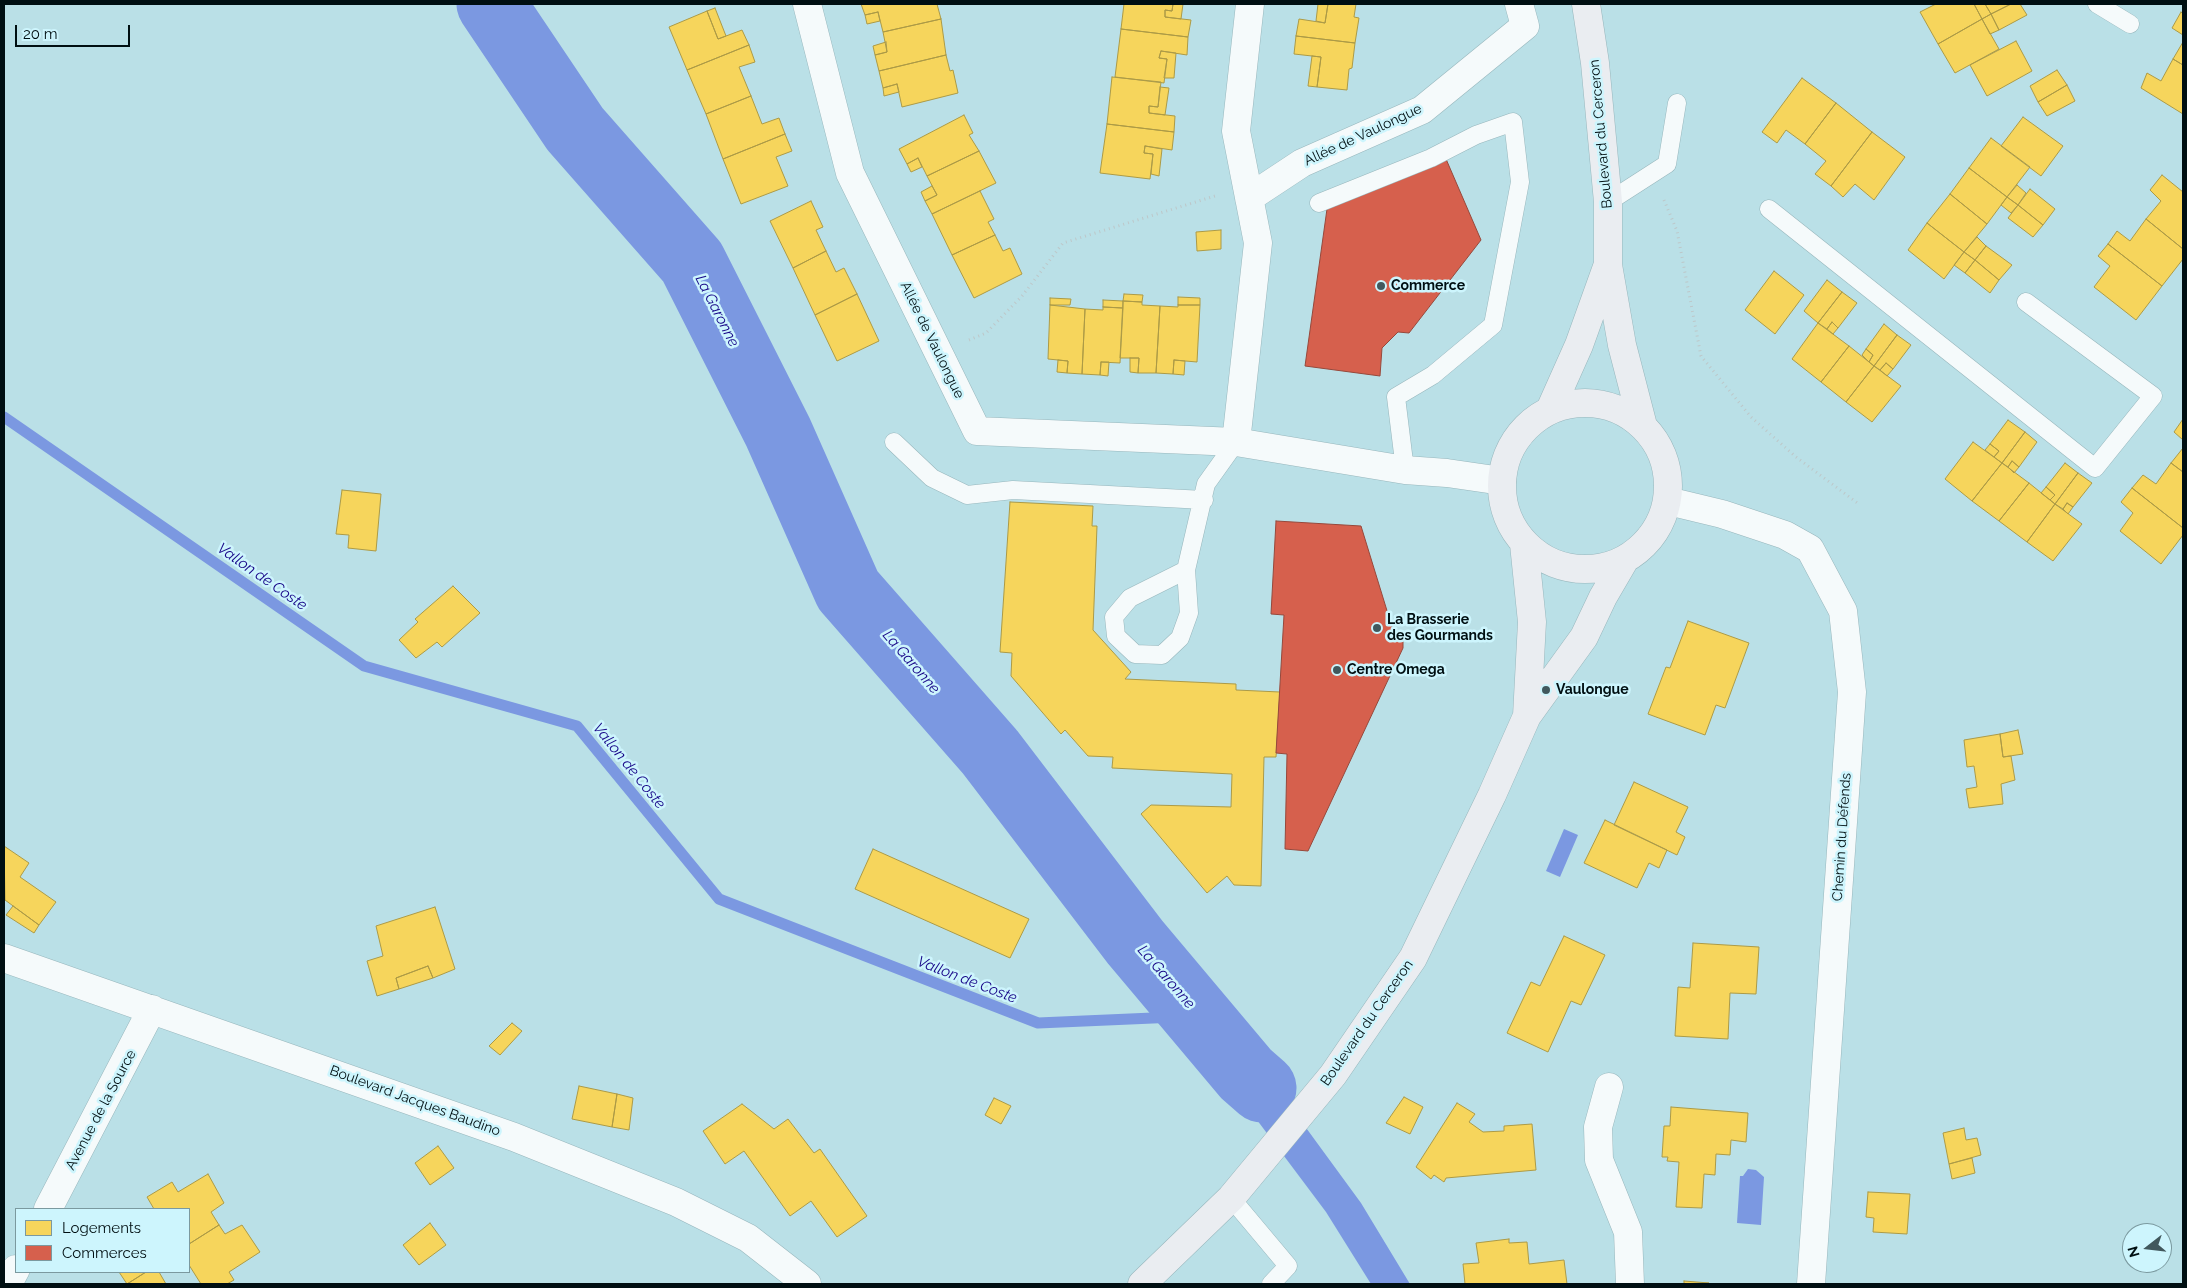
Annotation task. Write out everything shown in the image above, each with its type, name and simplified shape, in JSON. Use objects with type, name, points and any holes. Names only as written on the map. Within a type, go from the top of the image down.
[{"type":"main road","name":"Boulevard du Cerceron","points":[[1586,4],[1595,63],[1608,202],[1608,265],[1622,345],[1643,426]]},
{"type":"main road","name":"Boulevard du Cerceron","points":[[1550,410],[1579,345],[1608,265]]},
{"type":"main road","points":[[1574,403],[1600,403],[1623,411],[1643,426],[1660,447],[1668,474],[1668,501],[1660,526],[1644,546],[1624,561],[1599,570],[1572,569],[1546,560],[1524,544],[1511,525],[1503,504],[1502,481],[1506,459],[1516,439],[1531,422],[1550,410],[1574,403]]},
{"type":"main road","name":"Boulevard du Cerceron","points":[[1524,544],[1532,622],[1527,716]]},
{"type":"main road","name":"Boulevard du Cerceron","points":[[1142,1284],[1231,1198],[1333,1075],[1413,958],[1492,795],[1527,716],[1584,637],[1603,597],[1624,561]]},
{"type":"street","name":"Allée de Vaulongue","points":[[807,4],[850,173],[977,431],[1236,442],[1406,470],[1447,472],[1502,481]]},
{"type":"street","points":[[1236,442],[1258,243],[1236,131],[1250,4]]},
{"type":"street","name":"Allée de Vaulongue","points":[[1248,191],[1302,163],[1422,110],[1525,26],[1519,4]]},
{"type":"street","name":"Chemin du Défends","points":[[1668,501],[1722,514],[1785,534],[1810,550],[1843,612],[1852,692],[1811,1284]]},
{"type":"street","name":"Boulevard Jacques Baudino","points":[[4,958],[514,1137],[676,1202],[748,1238],[807,1284]]},
{"type":"street","name":"Avenue de la Source","points":[[49,1208],[152,1009]]},
{"type":"street","points":[[1609,1087],[1598,1127],[1599,1160],[1628,1232],[1630,1284]]},
{"type":"street","points":[[8,1284],[15,1271]]},
{"type":"lane","points":[[2097,4],[2130,24]]},
{"type":"lane","points":[[1608,202],[1667,164],[1677,103]]},
{"type":"lane","points":[[1320,203],[1431,158],[1476,135],[1513,122],[1520,182],[1493,325],[1433,375],[1396,397],[1406,470]]},
{"type":"lane","points":[[1769,209],[2095,468],[2153,396],[2026,302]]},
{"type":"lane","points":[[894,442],[932,478],[967,495],[1013,490],[1204,500]]},
{"type":"lane","points":[[1186,570],[1130,598],[1114,617],[1116,636],[1135,654],[1162,655],[1180,638],[1188,613],[1186,570],[1204,500],[1206,484],[1236,442]]},
{"type":"lane","points":[[1231,1198],[1288,1266],[1271,1284]]},
{"type":"path","points":[[1649,175],[1663,197],[1677,231],[1694,330],[1701,356],[1751,417],[1796,458],[1860,505]]},
{"type":"path","points":[[939,354],[986,333],[1022,296],[1062,243],[1248,191]]},
{"type":"water","points":[[1564,829],[1578,835],[1560,877],[1546,871]]},
{"type":"water","points":[[1199,1016],[1231,1035],[1274,1084],[1361,1203],[1410,1284],[1371,1284],[1326,1212],[1257,1120],[1227,1072]]},
{"type":"water","points":[[1748,1169],[1756,1170],[1764,1177],[1761,1225],[1737,1223],[1740,1176],[1743,1176]]},
{"type":"building: Logements","points":[[861,4],[937,4],[941,19],[883,32],[878,12],[865,15]]},
{"type":"building: Logements","points":[[1124,4],[1173,4],[1172,11],[1165,10],[1165,17],[1191,20],[1188,37],[1121,29]]},
{"type":"building: Logements","points":[[1173,4],[1183,4],[1181,19],[1165,17],[1165,10],[1172,11]]},
{"type":"building: Logements","points":[[1318,4],[1328,4],[1325,23],[1316,21]]},
{"type":"building: Logements","points":[[1328,4],[1356,4],[1354,17],[1359,18],[1355,43],[1296,36],[1299,19],[1325,23]]},
{"type":"building: Logements","points":[[1936,4],[1974,4],[1982,19],[1938,44],[1920,12]]},
{"type":"building: Logements","points":[[1974,4],[1985,4],[1991,14],[1982,19]]},
{"type":"building: Logements","points":[[1985,4],[2011,4],[1991,14]]},
{"type":"building: Logements","points":[[2011,4],[2020,4],[2027,15],[1999,30],[1991,14]]},
{"type":"building: Logements","points":[[715,8],[726,36],[718,39],[707,11]]},
{"type":"building: Logements","points":[[707,11],[718,39],[742,30],[749,45],[687,70],[669,27]]},
{"type":"building: Logements","points":[[878,12],[880,21],[867,24],[865,15]]},
{"type":"building: Logements","points":[[2181,12],[2183,14],[2183,35],[2172,28]]},
{"type":"building: Logements","points":[[1991,14],[1999,30],[1990,34],[1982,19]]},
{"type":"building: Logements","points":[[941,19],[946,55],[879,71],[875,55],[887,52],[883,32]]},
{"type":"building: Logements","points":[[1982,19],[1999,49],[1955,73],[1938,44]]},
{"type":"building: Logements","points":[[1121,29],[1188,37],[1187,55],[1161,51],[1159,58],[1167,59],[1164,83],[1115,77]]},
{"type":"building: Logements","points":[[1296,36],[1355,43],[1352,68],[1349,69],[1347,90],[1317,87],[1321,57],[1294,54]]},
{"type":"building: Logements","points":[[2016,41],[2032,71],[1987,96],[1970,65]]},
{"type":"building: Logements","points":[[886,42],[887,52],[875,55],[873,46]]},
{"type":"building: Logements","points":[[2183,42],[2183,65],[2173,59]]},
{"type":"building: Logements","points":[[749,45],[755,62],[739,67],[751,96],[706,114],[687,70]]},
{"type":"building: Logements","points":[[1161,51],[1176,53],[1174,78],[1164,78],[1167,59],[1159,58]]},
{"type":"building: Logements","points":[[946,55],[950,71],[953,70],[958,93],[902,107],[897,84],[883,88],[879,71]]},
{"type":"building: Logements","points":[[1312,56],[1321,57],[1317,87],[1308,86]]},
{"type":"building: Logements","points":[[2173,59],[2183,65],[2183,114],[2141,88],[2147,73],[2161,81]]},
{"type":"building: Logements","points":[[2057,70],[2067,85],[2038,102],[2030,86]]},
{"type":"building: Logements","points":[[1112,77],[1161,82],[1158,107],[1149,106],[1149,113],[1175,116],[1174,132],[1107,124]]},
{"type":"building: Logements","points":[[1802,78],[1836,103],[1805,144],[1786,130],[1777,143],[1762,132]]},
{"type":"building: Logements","points":[[897,84],[899,92],[884,96],[883,88]]},
{"type":"building: Logements","points":[[2067,85],[2075,101],[2047,116],[2038,102]]},
{"type":"building: Logements","points":[[1160,87],[1169,88],[1165,115],[1149,113],[1149,106],[1158,107]]},
{"type":"building: Logements","points":[[751,96],[762,124],[779,118],[785,134],[723,159],[706,114]]},
{"type":"building: Logements","points":[[1836,103],[1872,132],[1831,186],[1815,174],[1826,161],[1805,144]]},
{"type":"building: Logements","points":[[964,115],[973,133],[969,135],[979,151],[927,176],[918,158],[907,164],[899,149]]},
{"type":"building: Logements","points":[[2023,117],[2063,146],[2041,176],[2001,146]]},
{"type":"building: Logements","points":[[1107,124],[1174,132],[1172,150],[1145,146],[1144,153],[1153,154],[1150,179],[1100,173]]},
{"type":"building: Logements","points":[[1872,132],[1905,157],[1874,200],[1855,184],[1843,197],[1831,186]]},
{"type":"building: Logements","points":[[785,134],[792,151],[776,157],[788,186],[741,204],[723,159]]},
{"type":"building: Logements","points":[[1991,138],[2030,167],[2007,197],[1969,168]]},
{"type":"building: Logements","points":[[1145,146],[1162,149],[1159,176],[1151,174],[1153,154],[1144,153]]},
{"type":"building: Logements","points":[[979,151],[996,183],[932,214],[925,201],[937,195],[927,176]]},
{"type":"building: Logements","points":[[918,158],[922,167],[911,172],[907,164]]},
{"type":"building: Logements","points":[[1969,168],[2007,197],[1987,224],[1950,194]]},
{"type":"building: Logements","points":[[2162,175],[2183,192],[2183,249],[2146,219],[2161,201],[2150,190]]},
{"type":"building: Logements","points":[[2017,185],[2026,193],[2018,205],[2007,197]]},
{"type":"building: Logements","points":[[932,186],[937,195],[925,201],[921,192]]},
{"type":"building: Logements","points":[[2030,189],[2055,209],[2043,225],[2018,205]]},
{"type":"building: Logements","points":[[980,191],[994,219],[988,222],[995,235],[952,255],[932,214]]},
{"type":"building: Logements","points":[[1950,194],[1987,224],[1964,252],[1927,223]]},
{"type":"building: Logements","points":[[2007,197],[2018,205],[2011,213],[2001,205]]},
{"type":"building: Logements","points":[[811,201],[823,227],[816,230],[826,251],[793,268],[770,221]]},
{"type":"building: Logements","points":[[2018,205],[2043,225],[2033,237],[2008,218]]},
{"type":"building: Logements","points":[[2146,219],[2183,249],[2183,259],[2162,286],[2108,244],[2117,231],[2130,241]]},
{"type":"building: Logements","points":[[1927,223],[1964,252],[1944,279],[1908,250]]},
{"type":"building: Logements","points":[[1221,230],[1221,249],[1197,251],[1196,232]]},
{"type":"building: Logements","points":[[995,235],[1003,251],[1010,248],[1022,274],[974,298],[952,255]]},
{"type":"building: Logements","points":[[1977,237],[1986,246],[1975,260],[1964,252]]},
{"type":"building: Logements","points":[[2108,244],[2162,286],[2136,320],[2094,287],[2110,266],[2098,256]]},
{"type":"building: Logements","points":[[1986,246],[2012,265],[1999,280],[1975,260]]},
{"type":"building: Logements","points":[[826,251],[836,272],[844,268],[857,294],[815,315],[793,268]]},
{"type":"building: Logements","points":[[1964,252],[1975,260],[1965,273],[1954,265]]},
{"type":"building: Logements","points":[[1975,260],[1999,280],[1990,293],[1965,273]]},
{"type":"building: Logements","points":[[1774,271],[1804,295],[1775,334],[1745,310]]},
{"type":"building: Logements","points":[[1827,280],[1842,292],[1818,323],[1804,311]]},
{"type":"building: Logements","points":[[1842,292],[1857,303],[1838,328],[1832,322],[1827,329],[1818,323]]},
{"type":"building: Logements","points":[[857,294],[879,341],[837,361],[815,315]]},
{"type":"building: Logements","points":[[1124,294],[1143,295],[1142,302],[1123,301]]},
{"type":"building: Logements","points":[[1178,297],[1200,298],[1200,305],[1178,305]]},
{"type":"building: Logements","points":[[1050,298],[1071,299],[1070,305],[1050,305]]},
{"type":"building: Logements","points":[[1103,300],[1123,301],[1123,308],[1103,307]]},
{"type":"building: Logements","points":[[1123,301],[1142,302],[1142,305],[1160,306],[1156,373],[1138,373],[1139,358],[1120,358]]},
{"type":"building: Logements","points":[[1050,305],[1085,309],[1082,374],[1067,373],[1068,361],[1048,359]]},
{"type":"building: Logements","points":[[1178,305],[1200,305],[1197,362],[1174,360],[1173,374],[1156,373],[1160,306],[1178,307]]},
{"type":"building: Logements","points":[[1103,307],[1123,308],[1120,363],[1101,362],[1100,375],[1082,374],[1085,309],[1103,310]]},
{"type":"building: Logements","points":[[1832,322],[1838,328],[1833,334],[1827,329]]},
{"type":"building: Logements","points":[[1818,323],[1849,346],[1821,382],[1792,359]]},
{"type":"building: Logements","points":[[1884,324],[1897,335],[1874,366],[1869,362],[1873,355],[1866,349]]},
{"type":"building: Logements","points":[[1897,335],[1911,345],[1893,369],[1886,363],[1880,370],[1874,366]]},
{"type":"building: Logements","points":[[1849,346],[1874,366],[1846,402],[1821,382]]},
{"type":"building: Logements","points":[[1866,349],[1873,355],[1869,362],[1862,355]]},
{"type":"building: Logements","points":[[1130,358],[1139,358],[1138,373],[1130,372]]},
{"type":"building: Logements","points":[[1058,360],[1068,361],[1067,373],[1057,372]]},
{"type":"building: Logements","points":[[1174,360],[1185,361],[1184,375],[1173,374]]},
{"type":"building: Logements","points":[[1101,362],[1109,362],[1108,376],[1100,375]]},
{"type":"building: Logements","points":[[1886,363],[1893,369],[1887,376],[1880,370]]},
{"type":"building: Logements","points":[[1874,366],[1901,386],[1872,422],[1846,402]]},
{"type":"building: Logements","points":[[2183,419],[2183,440],[2174,432]]},
{"type":"building: Logements","points":[[2008,420],[2025,432],[2002,463],[1994,457],[1999,451],[1990,444]]},
{"type":"building: Logements","points":[[2025,432],[2037,442],[2019,467],[2012,461],[2008,467],[2002,463]]},
{"type":"building: Logements","points":[[1973,442],[2002,463],[1972,501],[1945,479]]},
{"type":"building: Logements","points":[[1990,444],[1999,451],[1994,457],[1985,450]]},
{"type":"building: Logements","points":[[2183,448],[2183,472],[2171,463]]},
{"type":"building: Logements","points":[[2012,461],[2019,467],[2014,473],[2008,467]]},
{"type":"building: Logements","points":[[2002,463],[2029,483],[1999,521],[1972,501]]},
{"type":"building: Logements","points":[[2065,463],[2078,473],[2055,504],[2050,500],[2055,495],[2046,487]]},
{"type":"building: Logements","points":[[2171,463],[2183,472],[2183,528],[2132,488],[2143,475],[2156,484]]},
{"type":"building: Logements","points":[[2078,473],[2092,483],[2073,507],[2067,503],[2063,509],[2055,504]]},
{"type":"building: Logements","points":[[2029,483],[2055,504],[2027,542],[1999,521]]},
{"type":"building: Logements","points":[[2046,487],[2055,495],[2050,500],[2041,493]]},
{"type":"building: Logements","points":[[2132,488],[2183,528],[2183,535],[2161,564],[2120,531],[2133,513],[2121,502]]},
{"type":"building: Logements","points":[[342,490],[381,494],[376,551],[348,548],[349,535],[336,534]]},
{"type":"building: Logements","points":[[1010,502],[1093,506],[1092,526],[1097,526],[1093,630],[1131,672],[1125,679],[1236,684],[1236,690],[1280,692],[1276,757],[1264,757],[1261,886],[1234,885],[1227,876],[1207,893],[1141,814],[1151,805],[1231,807],[1232,774],[1112,768],[1113,757],[1088,756],[1065,730],[1061,734],[1011,676],[1012,653],[1000,652]]},
{"type":"building: Logements","points":[[2067,503],[2073,507],[2068,514],[2063,509]]},
{"type":"building: Logements","points":[[2055,504],[2082,524],[2053,561],[2027,542]]},
{"type":"building: Logements","points":[[453,586],[480,613],[442,647],[437,642],[416,658],[399,640],[418,622],[415,619]]},
{"type":"building: Logements","points":[[1688,621],[1749,643],[1725,708],[1716,705],[1705,735],[1648,714],[1666,667],[1670,668]]},
{"type":"building: Logements","points":[[2018,730],[2023,754],[2003,757],[2000,734]]},
{"type":"building: Logements","points":[[2000,734],[2003,757],[2011,756],[2015,780],[2001,784],[2003,804],[1969,808],[1966,789],[1977,787],[1974,766],[1967,767],[1964,740]]},
{"type":"building: Logements","points":[[1634,782],[1688,807],[1676,832],[1685,837],[1677,855],[1614,825]]},
{"type":"building: Logements","points":[[1605,820],[1667,850],[1659,868],[1649,863],[1637,888],[1584,863]]},
{"type":"building: Logements","points":[[4,846],[29,863],[20,877],[56,902],[39,925],[5,900]]},
{"type":"building: Logements","points":[[873,849],[1029,919],[1010,958],[855,889]]},
{"type":"building: Logements","points":[[13,906],[39,925],[34,933],[6,915]]},
{"type":"building: Logements","points":[[435,907],[455,969],[433,978],[428,966],[396,978],[399,989],[377,996],[367,961],[383,956],[376,926]]},
{"type":"building: Logements","points":[[1564,936],[1605,955],[1581,1005],[1571,1001],[1548,1052],[1507,1033],[1531,982],[1540,986]]},
{"type":"building: Logements","points":[[1693,943],[1759,947],[1756,994],[1730,993],[1728,1039],[1675,1036],[1678,987],[1690,988]]},
{"type":"building: Logements","points":[[428,966],[433,978],[399,989],[396,978]]},
{"type":"building: Logements","points":[[512,1023],[522,1031],[500,1055],[489,1046]]},
{"type":"building: Logements","points":[[579,1086],[617,1094],[612,1127],[572,1119]]},
{"type":"building: Logements","points":[[617,1094],[633,1098],[629,1130],[612,1127]]},
{"type":"building: Logements","points":[[1404,1097],[1423,1107],[1410,1134],[1386,1123]]},
{"type":"building: Logements","points":[[994,1098],[1011,1106],[1001,1124],[985,1115]]},
{"type":"building: Logements","points":[[1457,1103],[1475,1114],[1469,1122],[1483,1132],[1504,1131],[1504,1126],[1532,1124],[1536,1170],[1446,1178],[1444,1182],[1434,1175],[1431,1179],[1416,1167]]},
{"type":"building: Logements","points":[[742,1104],[774,1129],[788,1119],[814,1153],[820,1149],[867,1216],[837,1237],[811,1201],[790,1216],[744,1151],[725,1164],[703,1131]]},
{"type":"building: Logements","points":[[1671,1107],[1748,1113],[1746,1142],[1731,1140],[1730,1155],[1716,1154],[1715,1175],[1704,1174],[1702,1208],[1676,1207],[1679,1162],[1667,1161],[1668,1157],[1662,1157],[1664,1126],[1670,1126]]},
{"type":"building: Logements","points":[[1964,1128],[1966,1140],[1977,1138],[1981,1155],[1949,1164],[1943,1133]]},
{"type":"building: Logements","points":[[438,1146],[454,1168],[430,1185],[415,1163]]},
{"type":"building: Logements","points":[[1972,1158],[1975,1173],[1952,1179],[1949,1164]]},
{"type":"building: Logements","points":[[208,1174],[224,1203],[211,1212],[219,1225],[190,1243],[190,1208],[153,1208],[147,1197],[172,1182],[178,1192]]},
{"type":"building: Logements","points":[[1868,1192],[1910,1194],[1907,1234],[1873,1232],[1874,1218],[1866,1217]]},
{"type":"building: Logements","points":[[430,1223],[446,1245],[419,1265],[403,1245]]},
{"type":"building: Logements","points":[[219,1225],[225,1234],[242,1225],[260,1252],[229,1272],[234,1280],[227,1284],[201,1284],[190,1267],[190,1243]]},
{"type":"building: Logements","points":[[1509,1239],[1509,1243],[1527,1242],[1529,1264],[1564,1260],[1567,1284],[1465,1284],[1463,1264],[1479,1263],[1476,1243]]},
{"type":"building: Logements","points":[[120,1273],[144,1273],[127,1284]]},
{"type":"building: Logements","points":[[144,1273],[160,1273],[166,1284],[127,1284]]},
{"type":"building: Logements","points":[[1684,1281],[1709,1283],[1684,1284]]},
{"type":"building: Commerces","name":"Commerce","points":[[1446,159],[1481,240],[1409,333],[1398,332],[1382,348],[1380,376],[1305,366],[1327,209]]},
{"type":"building: Commerces","name":"Centre Omega","points":[[1276,521],[1361,526],[1392,627],[1392,640],[1403,641],[1403,648],[1308,851],[1285,849],[1287,754],[1276,753],[1284,615],[1271,614]]},
{"type":"waterway","name":"La Garonne","points":[[491,4],[575,129],[692,262],[778,432],[848,590],[990,752],[1135,942],[1246,1074],[1262,1088]]},
{"type":"waterway","name":"Vallon de Coste","points":[[4,417],[364,666],[577,726],[719,899],[1038,1023],[1199,1016]]},
{"type":"place","name":"Commerce","points":[[1381,286]]},
{"type":"place","name":"La Brasserie des Gourmands","points":[[1377,628]]},
{"type":"place","name":"Centre Omega","points":[[1337,670]]},
{"type":"place","name":"Vaulongue","points":[[1546,690]]}]
